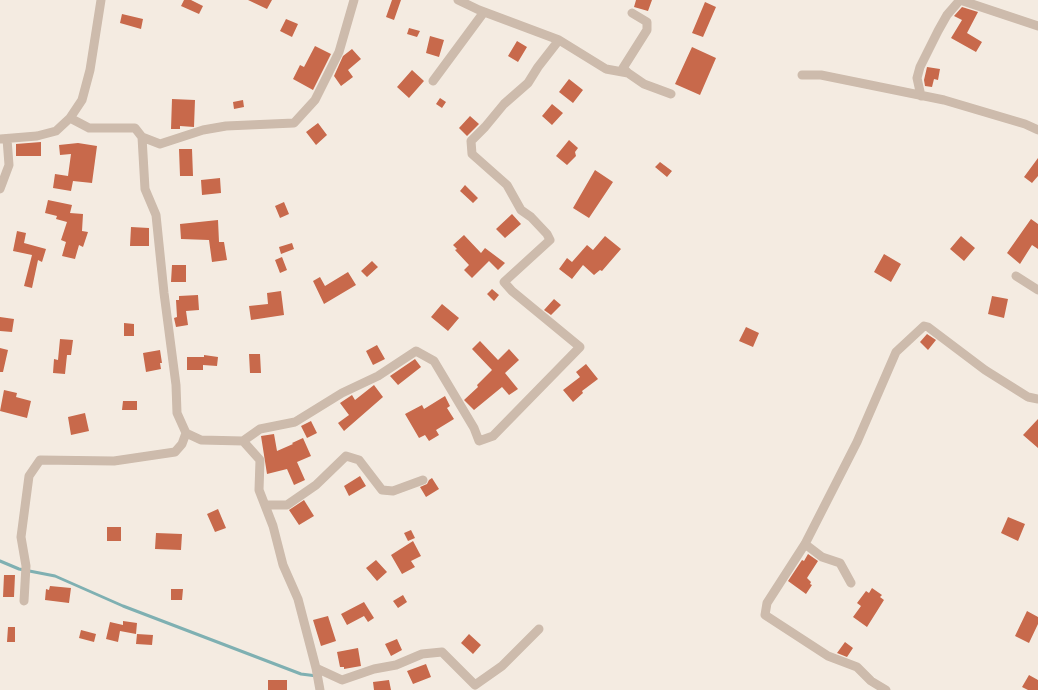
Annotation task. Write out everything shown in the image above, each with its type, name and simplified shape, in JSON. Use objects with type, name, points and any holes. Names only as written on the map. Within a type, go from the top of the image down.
[{"type":"street","points":[[0,189],[9,165],[3,139],[37,136],[56,131],[70,118],[82,100],[90,70],[101,0]]},
{"type":"street","points":[[70,118],[88,128],[135,128],[142,137],[160,144],[203,130],[226,126],[294,123],[315,100],[339,52],[354,0]]},
{"type":"street","points":[[458,0],[484,12],[559,40],[606,69],[628,73]]},
{"type":"street","points":[[921,96],[917,78],[920,68],[947,15],[960,0],[1038,26]]},
{"type":"street","points":[[433,81],[484,12]]},
{"type":"street","points":[[632,13],[648,22],[647,30],[623,68],[644,84],[671,94]]},
{"type":"street","points":[[186,433],[201,440],[242,441],[260,429],[295,422],[342,393],[378,376],[416,351],[434,361],[474,428],[479,441],[493,436],[580,347],[512,291],[504,282],[550,240],[547,234],[531,216],[521,210],[507,185],[472,154],[471,140],[485,127],[504,104],[528,83],[538,67],[559,40]]},
{"type":"street","points":[[802,75],[821,75],[921,96],[1025,124],[1038,130]]},
{"type":"street","points":[[24,601],[26,566],[22,537],[29,476],[40,460],[114,460],[175,452],[182,444],[186,433],[178,413],[156,215],[145,189],[142,137]]},
{"type":"street","points":[[1016,276],[1038,290]]},
{"type":"street","points":[[886,690],[870,681],[857,667],[828,656],[765,615],[767,603],[805,544],[857,442],[896,352],[924,326],[935,331],[985,370],[1028,396],[1038,399]]},
{"type":"street","points":[[242,441],[260,460],[259,490],[273,526],[282,565],[298,599],[316,668],[320,690]]},
{"type":"street","points":[[265,505],[287,505],[316,485],[346,456],[358,460],[382,490],[393,492],[424,480]]},
{"type":"street","points":[[805,544],[822,557],[840,563],[851,583]]},
{"type":"street","points":[[316,668],[342,680],[374,669],[396,665],[422,654],[442,652],[475,685],[502,666],[539,629]]},
{"type":"building","points":[[184,0],[191,0],[203,6],[199,14],[181,6]]},
{"type":"building","points":[[248,0],[272,0],[267,9]]},
{"type":"building","points":[[392,0],[401,0],[394,20],[386,17]]},
{"type":"building","points":[[636,0],[652,0],[648,11],[634,7]]},
{"type":"building","points":[[705,2],[716,7],[703,37],[692,33]]},
{"type":"building","points":[[962,7],[978,12],[967,33],[982,42],[976,52],[951,38],[962,20],[954,16]]},
{"type":"building","points":[[122,14],[143,19],[141,29],[120,23]]},
{"type":"building","points":[[286,19],[298,24],[292,37],[280,31]]},
{"type":"building","points":[[409,28],[420,31],[417,37],[407,34]]},
{"type":"building","points":[[430,36],[444,40],[439,57],[426,53]]},
{"type":"building","points":[[517,41],[527,47],[518,62],[508,56]]},
{"type":"building","points":[[315,46],[331,54],[313,90],[293,79],[300,65],[304,67]]},
{"type":"building","points":[[692,47],[716,58],[700,95],[675,84]]},
{"type":"building","points":[[352,49],[361,59],[348,70],[353,77],[341,86],[334,76],[343,56]]},
{"type":"building","points":[[927,67],[940,69],[938,80],[934,79],[932,87],[925,86],[924,80]]},
{"type":"building","points":[[412,70],[424,81],[409,98],[397,87]]},
{"type":"building","points":[[569,79],[583,90],[573,103],[559,92]]},
{"type":"building","points":[[440,98],[446,102],[442,108],[436,104]]},
{"type":"building","points":[[172,99],[195,100],[194,127],[180,126],[180,129],[171,129]]},
{"type":"building","points":[[243,100],[244,107],[234,109],[233,102]]},
{"type":"building","points":[[552,104],[563,113],[552,125],[542,116]]},
{"type":"building","points":[[470,116],[479,124],[467,136],[459,128]]},
{"type":"building","points":[[318,123],[327,135],[316,145],[306,132]]},
{"type":"building","points":[[569,140],[578,148],[575,152],[576,156],[567,165],[556,156]]},
{"type":"building","points":[[41,142],[41,156],[16,156],[16,144]]},
{"type":"building","points":[[78,143],[97,146],[92,183],[73,181],[71,191],[53,188],[55,174],[68,176],[71,154],[60,155],[59,145]]},
{"type":"building","points":[[179,149],[192,149],[193,176],[180,176]]},
{"type":"building","points":[[1038,158],[1038,176],[1032,183],[1024,177]]},
{"type":"building","points":[[660,162],[672,171],[667,177],[655,167]]},
{"type":"building","points":[[595,170],[613,182],[589,218],[573,208]]},
{"type":"building","points":[[220,178],[221,193],[202,195],[201,180]]},
{"type":"building","points":[[465,185],[478,198],[473,203],[460,191]]},
{"type":"building","points":[[48,200],[72,205],[70,213],[83,214],[82,231],[88,232],[83,247],[79,245],[75,259],[62,256],[66,242],[61,240],[67,222],[56,219],[57,216],[45,213]]},
{"type":"building","points":[[284,202],[289,214],[280,218],[275,206]]},
{"type":"building","points":[[512,214],[521,224],[505,238],[496,229]]},
{"type":"building","points":[[1031,219],[1038,224],[1038,249],[1032,245],[1020,264],[1007,253]]},
{"type":"building","points":[[218,220],[219,242],[224,242],[227,260],[212,262],[209,240],[181,239],[180,224]]},
{"type":"building","points":[[131,227],[149,228],[149,246],[130,246]]},
{"type":"building","points":[[17,231],[26,233],[24,243],[46,249],[42,262],[38,260],[32,288],[24,286],[32,255],[13,251]]},
{"type":"building","points":[[464,235],[481,253],[485,248],[505,263],[498,270],[489,261],[472,278],[464,270],[469,265],[455,250],[457,249],[453,245]]},
{"type":"building","points":[[605,236],[621,249],[602,271],[600,270],[594,275],[583,265],[572,279],[559,269],[567,258],[572,262],[587,245],[593,250]]},
{"type":"building","points":[[961,236],[975,248],[964,261],[950,249]]},
{"type":"building","points":[[292,243],[294,249],[281,254],[279,247]]},
{"type":"building","points":[[884,254],[901,264],[891,282],[874,272]]},
{"type":"building","points":[[282,257],[287,270],[280,273],[275,260]]},
{"type":"building","points":[[372,261],[378,267],[367,277],[361,271]]},
{"type":"building","points":[[172,265],[186,265],[186,282],[171,282]]},
{"type":"building","points":[[348,272],[356,285],[324,304],[313,281],[320,277],[325,286]]},
{"type":"building","points":[[492,289],[499,295],[494,301],[487,294]]},
{"type":"building","points":[[281,291],[284,315],[251,320],[249,306],[268,304],[267,293]]},
{"type":"building","points":[[198,295],[199,310],[186,311],[188,325],[176,327],[174,318],[177,317],[176,300],[179,300],[179,296]]},
{"type":"building","points":[[992,296],[1008,299],[1004,318],[988,314]]},
{"type":"building","points":[[554,299],[561,305],[551,315],[544,310]]},
{"type":"building","points":[[442,304],[459,318],[448,331],[431,317]]},
{"type":"building","points":[[0,317],[14,319],[12,332],[0,331]]},
{"type":"building","points":[[124,323],[134,324],[134,336],[124,336]]},
{"type":"building","points":[[746,327],[759,333],[753,347],[739,341]]},
{"type":"building","points":[[927,334],[936,340],[928,350],[920,342]]},
{"type":"building","points":[[60,339],[73,340],[71,355],[67,355],[65,374],[53,373],[54,359],[58,360]]},
{"type":"building","points":[[480,341],[498,360],[509,349],[519,360],[505,373],[518,389],[509,395],[502,387],[474,410],[464,400],[478,387],[477,385],[492,370],[472,349]]},
{"type":"building","points":[[377,345],[385,359],[373,365],[366,351]]},
{"type":"building","points":[[0,348],[8,350],[3,372],[0,372]]},
{"type":"building","points":[[160,350],[162,363],[160,363],[161,369],[146,372],[143,353]]},
{"type":"building","points":[[249,354],[260,354],[261,373],[250,373]]},
{"type":"building","points":[[204,355],[218,357],[217,366],[203,365],[203,370],[187,370],[187,357],[204,357]]},
{"type":"building","points":[[415,359],[421,367],[398,385],[390,376]]},
{"type":"building","points":[[586,364],[598,379],[582,391],[583,393],[573,402],[563,390],[580,377],[576,372]]},
{"type":"building","points":[[374,385],[383,397],[344,431],[338,423],[349,415],[340,403],[352,395],[355,400]]},
{"type":"building","points":[[4,390],[17,393],[16,397],[31,401],[27,418],[0,411]]},
{"type":"building","points":[[445,396],[450,406],[447,408],[454,419],[436,430],[439,435],[429,441],[425,435],[419,438],[405,414],[422,405],[424,409]]},
{"type":"building","points":[[123,401],[137,401],[137,410],[122,410]]},
{"type":"building","points":[[85,413],[89,431],[71,435],[68,417]]},
{"type":"building","points":[[1038,419],[1038,448],[1023,435]]},
{"type":"building","points":[[311,421],[317,433],[307,438],[301,426]]},
{"type":"building","points":[[274,434],[277,451],[303,438],[311,456],[297,462],[305,480],[294,485],[287,469],[267,474],[261,436]]},
{"type":"building","points":[[360,476],[366,486],[349,496],[344,486]]},
{"type":"building","points":[[432,478],[439,489],[426,497],[420,487],[427,484]]},
{"type":"building","points":[[304,500],[314,516],[299,525],[289,510]]},
{"type":"building","points":[[218,509],[226,528],[215,532],[207,514]]},
{"type":"building","points":[[1008,517],[1025,524],[1018,541],[1001,533]]},
{"type":"building","points":[[107,527],[121,527],[121,541],[107,541]]},
{"type":"building","points":[[411,530],[415,538],[408,541],[404,533]]},
{"type":"building","points":[[156,533],[182,534],[181,550],[155,549]]},
{"type":"building","points":[[413,541],[421,556],[411,561],[415,567],[402,574],[391,555]]},
{"type":"building","points":[[808,554],[818,561],[807,578],[812,585],[806,594],[788,581],[802,560],[804,561]]},
{"type":"building","points":[[376,560],[387,572],[377,581],[366,568]]},
{"type":"building","points":[[4,575],[15,575],[14,597],[3,597]]},
{"type":"building","points":[[50,586],[71,588],[69,603],[45,600],[46,589],[49,590]]},
{"type":"building","points":[[872,588],[882,595],[880,597],[884,600],[867,627],[853,617],[861,606],[857,603],[866,591],[869,593]]},
{"type":"building","points":[[171,589],[183,589],[182,600],[171,600]]},
{"type":"building","points":[[403,595],[407,602],[398,608],[393,601]]},
{"type":"building","points":[[364,602],[374,618],[368,622],[364,616],[347,625],[341,614]]},
{"type":"building","points":[[1027,611],[1038,617],[1038,624],[1029,643],[1015,636]]},
{"type":"building","points":[[328,616],[336,641],[321,646],[313,620]]},
{"type":"building","points":[[123,621],[137,623],[136,634],[120,631],[118,642],[106,639],[110,622],[123,625]]},
{"type":"building","points":[[8,627],[15,627],[15,642],[7,642]]},
{"type":"building","points":[[81,630],[96,634],[94,642],[79,638]]},
{"type":"building","points":[[137,634],[153,635],[152,645],[136,644]]},
{"type":"building","points":[[469,634],[481,645],[473,654],[461,643]]},
{"type":"building","points":[[397,639],[402,650],[391,656],[385,644]]},
{"type":"building","points":[[845,642],[853,648],[847,657],[837,653]]},
{"type":"building","points":[[358,648],[361,666],[344,669],[344,667],[340,667],[337,652]]},
{"type":"building","points":[[426,664],[431,677],[413,684],[407,671]]},
{"type":"building","points":[[1029,675],[1038,680],[1038,690],[1028,690],[1022,687]]},
{"type":"building","points":[[268,680],[287,680],[287,690],[268,690]]},
{"type":"building","points":[[389,680],[391,690],[374,690],[373,682]]},
{"type":"waterway","points":[[0,561],[19,569],[55,576],[123,606],[301,674],[317,676]]}]
